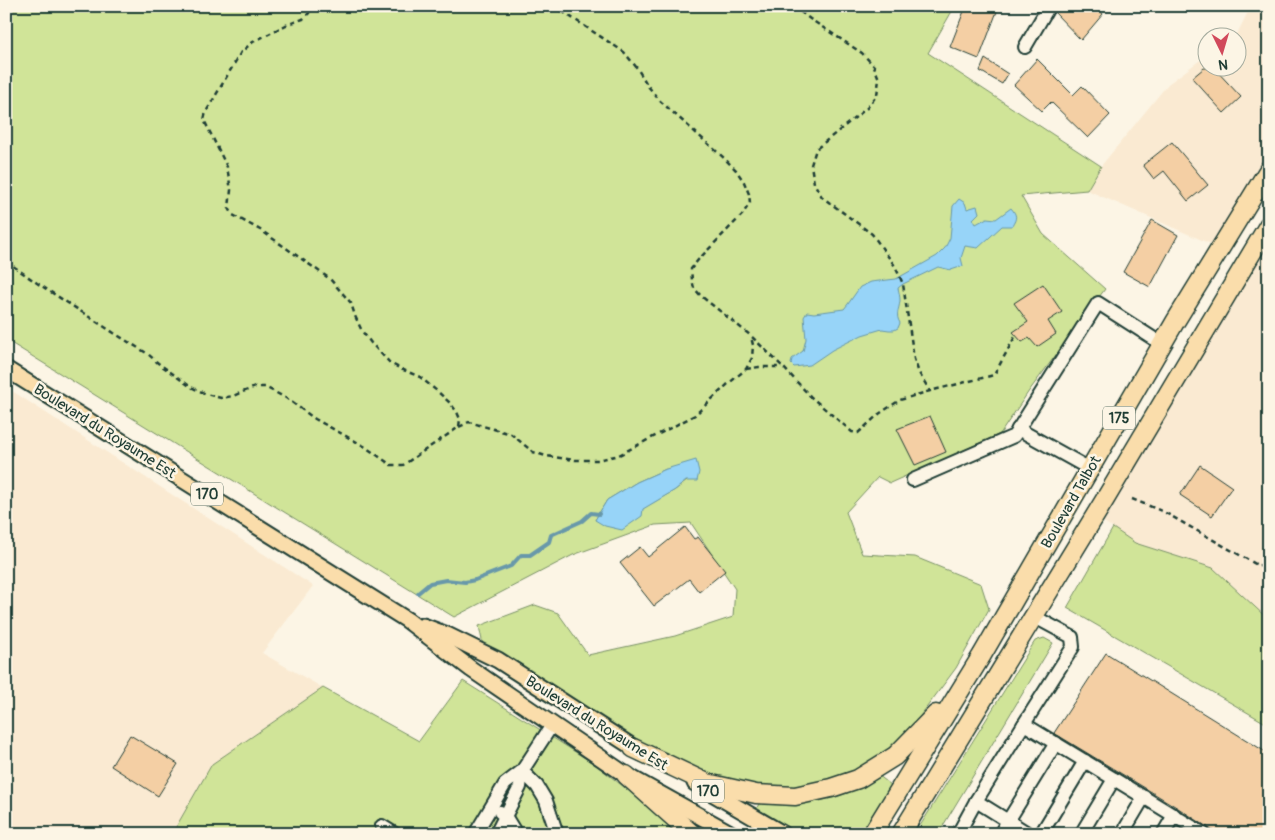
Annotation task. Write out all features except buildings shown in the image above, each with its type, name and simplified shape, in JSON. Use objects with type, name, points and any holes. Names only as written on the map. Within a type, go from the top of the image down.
[{"type":"highway","name":"Boulevard Talbot","points":[[872,834],[986,647],[1162,344],[1269,169]]},
{"type":"highway","name":"Boulevard Talbot","points":[[901,834],[1114,484],[1269,224]]},
{"type":"highway","points":[[1090,469],[1114,484]]},
{"type":"highway","points":[[633,748],[707,783],[756,794],[796,796],[831,788],[858,779],[895,756],[932,719],[972,669]]},
{"type":"highway","points":[[626,775],[692,834]]},
{"type":"main road","name":"Boulevard du Royaume Est","points":[[6,368],[407,620],[471,669],[626,775],[732,834]]},
{"type":"main road","name":"Boulevard du Royaume Est","points":[[407,620],[446,635],[498,660],[633,748],[783,834]]},
{"type":"lane","points":[[1025,47],[1049,6]]},
{"type":"lane","points":[[913,480],[1014,436],[1098,303],[1162,344]]},
{"type":"lane","points":[[1018,430],[1090,469]]},
{"type":"lane","points":[[958,834],[976,801],[1073,647],[1072,637],[1033,616]]},
{"type":"lane","points":[[1024,724],[1204,834]]},
{"type":"lane","points":[[475,834],[504,784],[522,771],[552,725]]},
{"type":"lane","points":[[1000,834],[1056,743]]},
{"type":"lane","points":[[1041,834],[1085,761]]},
{"type":"lane","points":[[496,834],[520,787],[522,771]]},
{"type":"lane","points":[[522,771],[537,786],[546,801],[557,834]]},
{"type":"lane","points":[[1081,834],[1114,779]]},
{"type":"lane","points":[[1122,834],[1144,797]]},
{"type":"lane","points":[[976,801],[1029,834]]},
{"type":"lane","points":[[492,806],[506,816],[516,834]]},
{"type":"lane","points":[[1163,834],[1174,815]]},
{"type":"lane","points":[[382,826],[396,834]]},
{"type":"path","points":[[311,6],[309,14],[303,19],[286,25],[253,42],[241,52],[206,112],[204,120],[227,167],[230,179],[229,208],[233,214],[262,231],[330,279],[351,303],[354,316],[370,343],[390,363],[401,370],[420,377],[444,397],[457,412],[460,419],[459,427]]},
{"type":"path","points":[[554,6],[624,52],[660,100],[736,170],[744,182],[749,194],[750,203],[742,215],[691,269],[694,288],[701,296],[750,336],[811,397],[852,432],[858,433],[879,414],[900,400],[994,375],[1016,335]]},
{"type":"path","points":[[793,6],[862,53],[874,66],[880,79],[877,95],[867,108],[816,149],[811,165],[814,183],[822,197],[872,234],[895,266],[903,284],[914,359],[919,373],[930,391]]},
{"type":"path","points":[[6,261],[52,293],[148,354],[191,386],[206,394],[221,398],[233,396],[255,387],[265,387],[286,398],[315,419],[364,446],[391,465],[403,466],[469,422],[511,434],[533,452],[546,456],[575,460],[598,460],[619,455],[696,415],[746,369],[752,358],[753,344],[750,336]]},
{"type":"path","points":[[746,369],[783,367]]},
{"type":"path","points":[[1132,499],[1164,512],[1259,566],[1269,559]]},
{"type":"shaded area","points":[[1251,6],[1269,6],[1269,169],[1220,248],[1087,190],[1101,166],[1168,84],[1198,62],[1198,78],[1248,78],[1248,28],[1240,28]]},
{"type":"shaded area","points":[[1269,224],[1269,620],[1213,568],[1135,543],[1095,516]]},
{"type":"shaded area","points":[[6,387],[313,586],[262,653],[323,688],[212,764],[172,834],[6,834]]},
{"type":"green space","points":[[6,6],[955,6],[928,53],[1101,166],[1087,190],[1021,196],[1043,234],[1105,289],[1029,391],[1000,434],[890,483],[878,477],[846,512],[862,554],[915,557],[981,584],[989,609],[956,668],[909,731],[876,759],[846,777],[815,787],[776,789],[719,778],[663,754],[612,726],[483,645],[479,626],[535,605],[558,613],[588,655],[675,636],[733,617],[735,589],[691,523],[655,525],[573,555],[454,617],[6,340]],"holes":[[[666,469],[687,481],[642,509],[595,520],[607,500],[637,482]]]},
{"type":"green space","points":[[1113,528],[1135,543],[1213,568],[1269,620],[1269,725],[1067,608]]},
{"type":"green space","points":[[1044,638],[1053,643],[938,834],[915,834],[1035,641]]},
{"type":"green space","points":[[463,681],[596,765],[652,809],[679,834],[172,834],[212,764],[323,688],[419,741]]},
{"type":"green space","points":[[878,775],[891,785],[862,834],[787,834],[754,813],[760,802],[795,804],[818,801],[855,789]]},
{"type":"water","points":[[959,199],[965,203],[967,209],[977,206],[979,213],[973,219],[976,224],[987,218],[996,219],[1011,208],[1016,217],[1015,221],[1012,226],[1002,226],[978,248],[965,246],[961,258],[963,266],[951,270],[938,267],[898,288],[900,301],[898,315],[900,323],[898,328],[894,330],[882,329],[862,335],[832,350],[810,365],[794,367],[791,364],[792,359],[803,351],[806,339],[804,317],[807,312],[814,313],[844,309],[860,287],[871,282],[896,279],[937,256],[945,248],[950,238],[953,206]]},
{"type":"water","points":[[696,460],[699,472],[697,481],[686,481],[675,490],[643,509],[642,516],[622,530],[605,526],[595,520],[607,500],[637,482],[666,469]]},
{"type":"waterway","points":[[418,593],[430,583],[446,580],[465,582],[475,580],[511,566],[521,555],[530,555],[549,542],[551,535],[582,521],[591,513],[599,514]]}]
